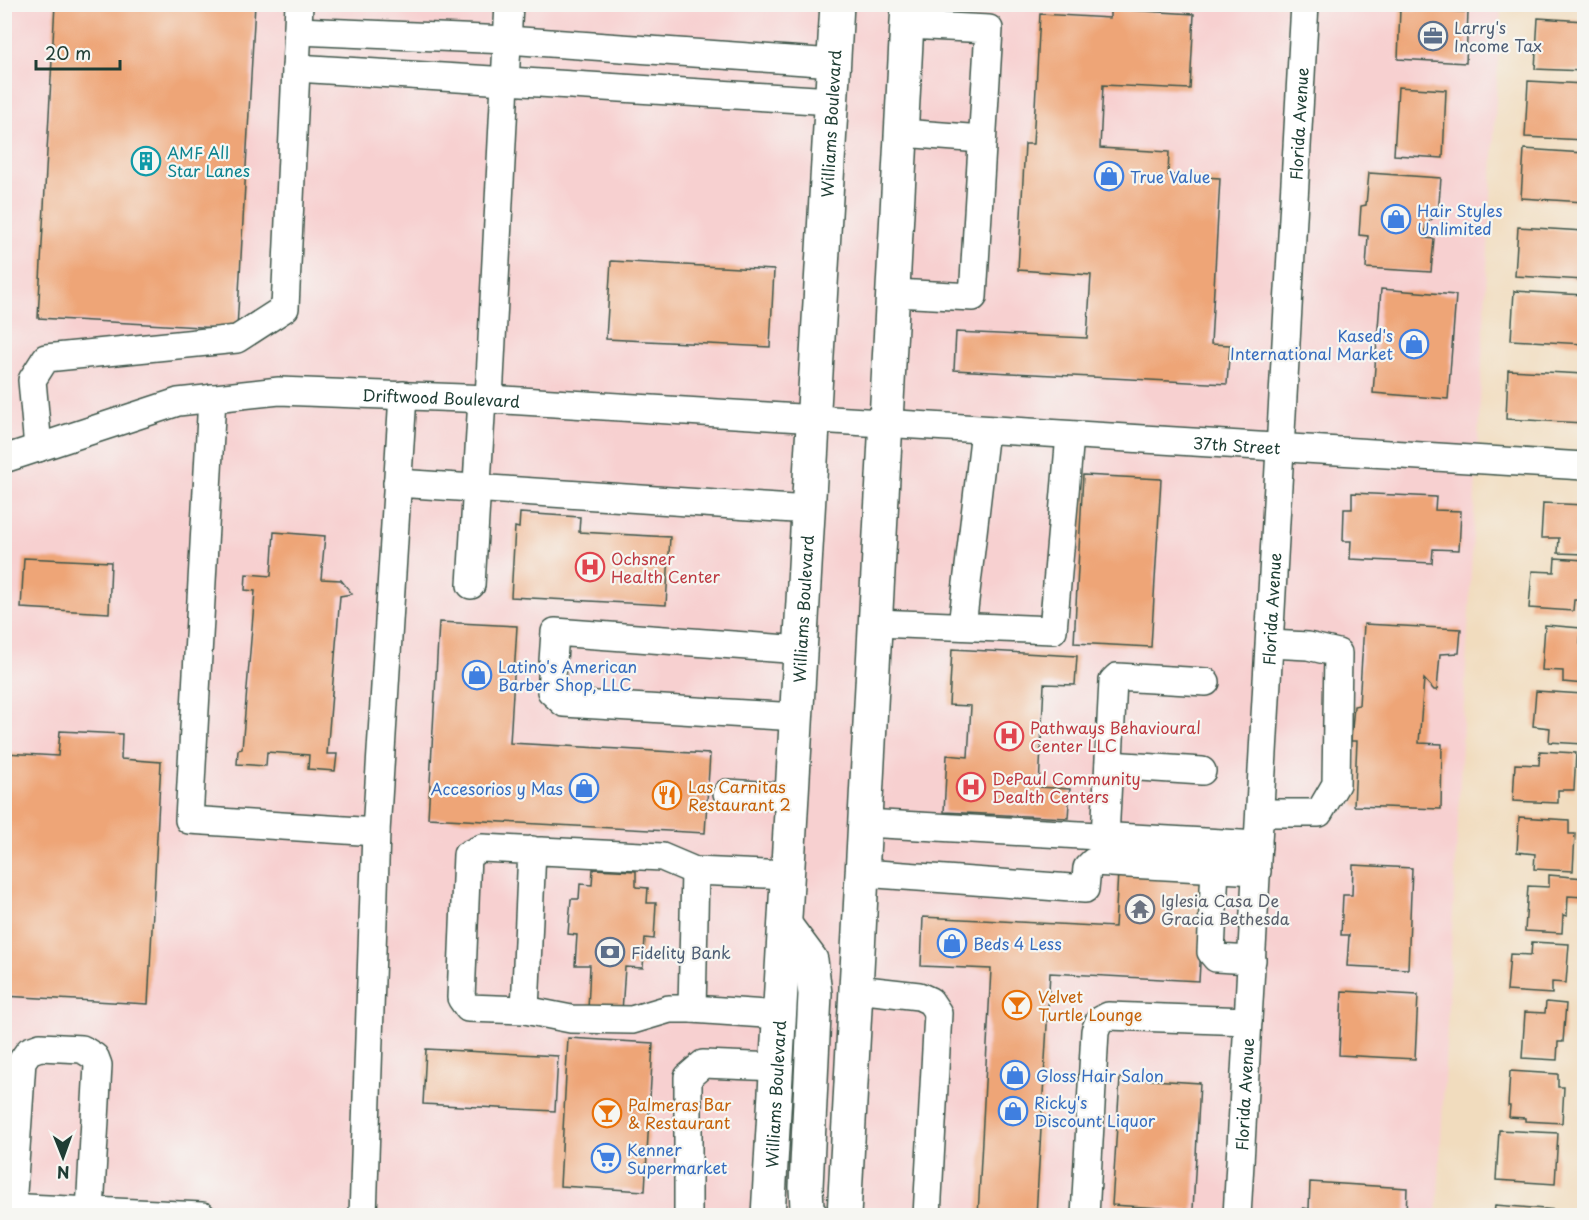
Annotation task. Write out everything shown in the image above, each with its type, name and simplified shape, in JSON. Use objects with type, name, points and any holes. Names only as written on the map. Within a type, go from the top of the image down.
[{"type":"main road","name":"Williams Boulevard","points":[[768,1215],[837,4]]},
{"type":"main road","points":[[844,1215],[908,15]]},
{"type":"main road","points":[[785,925],[811,960],[815,994],[806,1187],[807,1208],[811,1215]]},
{"type":"street","points":[[38,448],[32,380],[46,358],[237,339],[285,308],[299,4]]},
{"type":"street","points":[[471,585],[506,80],[509,4]]},
{"type":"street","name":"Florida Avenue","points":[[1237,1215],[1305,4]]},
{"type":"street","points":[[894,293],[973,297],[989,29],[908,15]]},
{"type":"street","points":[[298,31],[507,40],[834,63]]},
{"type":"street","points":[[296,68],[832,101]]},
{"type":"street","points":[[902,133],[982,139]]},
{"type":"street","name":"Driftwood Boulevard","points":[[4,459],[178,402],[279,391],[485,399],[887,424]]},
{"type":"street","points":[[363,1215],[376,832],[402,395]]},
{"type":"street","points":[[212,398],[189,820],[376,832]]},
{"type":"street","name":"37th Street","points":[[887,424],[1584,466]]},
{"type":"street","points":[[962,626],[985,430]]},
{"type":"street","points":[[876,623],[1053,630],[1070,435]]},
{"type":"street","points":[[397,483],[809,510]]},
{"type":"street","points":[[797,717],[564,703],[551,691],[555,632],[801,650]]},
{"type":"street","points":[[1260,813],[1319,813],[1336,784],[1338,653],[1308,646],[1270,644]]},
{"type":"street","points":[[1105,837],[1113,681],[1117,677],[1206,682]]},
{"type":"street","points":[[1108,765],[1202,771]]},
{"type":"street","points":[[727,793],[792,797]]},
{"type":"street","points":[[865,823],[1105,837],[1258,858]]},
{"type":"street","points":[[780,1015],[669,1009],[632,1020],[571,1019],[525,1010],[468,1008],[460,998],[467,855],[482,848],[662,857],[695,872],[788,875]]},
{"type":"street","points":[[525,1010],[532,850]]},
{"type":"street","points":[[863,873],[1085,889],[1087,868],[1092,862],[1215,868],[1258,858]]},
{"type":"street","points":[[1215,868],[1211,952],[1216,958],[1251,960]]},
{"type":"street","points":[[692,1009],[695,872]]},
{"type":"street","points":[[1213,912],[1254,914]]},
{"type":"street","points":[[856,989],[919,996],[930,1001],[938,1013],[927,1215]]},
{"type":"street","points":[[1085,1215],[1095,1031],[1099,1021],[1108,1016],[1248,1021]]},
{"type":"street","points":[[90,1211],[98,1065],[95,1057],[82,1049],[40,1047],[29,1051],[21,1061],[13,1209],[202,1215]]},
{"type":"street","points":[[688,1215],[688,1077],[703,1064],[777,1067]]},
{"type":"shaded area","points":[[8,5],[1501,5],[1437,1215],[5,1216],[4,81]]},
{"type":"building","name":"AMF All Star Lanes","points":[[55,4],[255,4],[237,329],[38,318]]},
{"type":"building","name":"True Value","points":[[1110,9],[1194,14],[1190,89],[1103,85],[1100,148],[1169,152],[1168,175],[1220,178],[1211,344],[1230,345],[1227,384],[954,370],[956,332],[1087,338],[1091,275],[1018,270],[1025,144],[1033,144],[1040,14],[1110,18]]},
{"type":"building","name":"Larry's Income Tax","points":[[1400,9],[1468,12],[1466,63],[1398,59]]},
{"type":"building","points":[[1538,18],[1584,21],[1584,71],[1535,69]]},
{"type":"building","points":[[1528,81],[1584,84],[1584,140],[1525,137]]},
{"type":"building","points":[[1398,87],[1446,90],[1443,158],[1394,155]]},
{"type":"building","points":[[1524,149],[1584,153],[1584,202],[1521,198]]},
{"type":"building","name":"Hair Styles Unlimited","points":[[1369,173],[1441,178],[1438,214],[1426,224],[1425,238],[1434,239],[1431,272],[1366,268],[1368,236],[1359,235],[1361,206],[1366,205]]},
{"type":"building","points":[[1518,227],[1584,231],[1584,280],[1515,276]]},
{"type":"building","points":[[611,261],[774,270],[770,347],[606,339]]},
{"type":"building","name":"Kased's International Market","points":[[1381,289],[1456,295],[1448,399],[1373,393]]},
{"type":"building","points":[[1514,291],[1584,295],[1584,344],[1511,340]]},
{"type":"building","points":[[1508,370],[1584,374],[1584,423],[1506,419]]},
{"type":"building","points":[[1083,475],[1161,479],[1151,647],[1074,643]]},
{"type":"building","points":[[1352,493],[1436,497],[1435,510],[1461,511],[1459,550],[1433,549],[1432,563],[1350,559],[1351,541],[1343,541],[1344,509],[1352,509]]},
{"type":"building","points":[[1543,503],[1584,505],[1584,554],[1558,553],[1559,538],[1541,538]]},
{"type":"building","name":"Ochsner Health Center","points":[[520,513],[580,517],[579,532],[670,537],[666,605],[511,597],[515,527],[519,528]]},
{"type":"building","points":[[274,532],[325,536],[321,579],[341,580],[352,594],[340,596],[327,754],[337,754],[335,771],[308,769],[309,755],[267,752],[266,766],[237,764],[238,750],[242,749],[255,591],[245,590],[246,574],[271,576]]},
{"type":"building","points":[[24,558],[111,562],[109,613],[21,608]]},
{"type":"building","points":[[1555,558],[1584,560],[1584,600],[1574,600],[1573,611],[1529,608],[1532,571],[1554,572]]},
{"type":"building","points":[[439,622],[517,626],[510,743],[710,754],[705,833],[428,818]]},
{"type":"building","points":[[1364,624],[1461,629],[1459,653],[1440,654],[1437,690],[1434,690],[1424,679],[1419,743],[1442,744],[1441,809],[1354,806],[1357,741],[1351,741],[1354,706],[1359,705]]},
{"type":"building","points":[[1545,625],[1581,628],[1580,644],[1584,644],[1584,684],[1563,682],[1563,671],[1542,670]]},
{"type":"building","points":[[952,649],[1077,656],[1075,685],[1044,684],[1039,787],[1070,789],[1068,818],[944,812],[947,755],[968,757],[971,706],[949,705]]},
{"type":"building","points":[[1536,691],[1583,694],[1584,744],[1549,742],[1550,728],[1533,726]]},
{"type":"building","points":[[60,731],[122,734],[121,759],[161,762],[148,1004],[4,996],[5,753],[58,756]]},
{"type":"building","points":[[1540,751],[1576,753],[1574,790],[1558,790],[1558,803],[1513,801],[1515,764],[1539,765]]},
{"type":"building","points":[[1519,817],[1569,820],[1569,834],[1575,834],[1573,871],[1534,869],[1535,854],[1517,852]]},
{"type":"building","points":[[1353,865],[1412,868],[1408,969],[1347,966],[1349,935],[1341,935],[1343,895],[1352,895]]},
{"type":"building","name":"Fidelity Bank","points":[[593,869],[636,871],[636,887],[648,888],[647,903],[656,903],[654,939],[645,938],[643,968],[625,967],[622,1012],[588,1010],[590,965],[575,965],[577,935],[568,934],[571,899],[579,899],[580,884],[592,885]]},
{"type":"building","points":[[1118,872],[1205,877],[1199,981],[1050,973],[1036,1216],[978,1216],[991,969],[921,966],[923,917],[1115,927]]},
{"type":"building","points":[[1549,875],[1584,878],[1584,897],[1568,896],[1567,916],[1563,915],[1562,933],[1525,931],[1528,886],[1549,887]]},
{"type":"building","points":[[1532,942],[1569,944],[1566,983],[1552,982],[1552,994],[1507,991],[1510,954],[1531,955]]},
{"type":"building","points":[[1342,991],[1418,995],[1415,1059],[1339,1055]]},
{"type":"building","points":[[1546,1002],[1566,1004],[1563,1042],[1558,1042],[1557,1060],[1522,1058],[1525,1012],[1545,1013]]},
{"type":"building","points":[[568,1038],[653,1043],[645,1191],[560,1186]]},
{"type":"building","points":[[426,1049],[558,1056],[555,1111],[423,1104]]},
{"type":"building","points":[[1510,1071],[1558,1074],[1558,1087],[1564,1087],[1562,1123],[1525,1121],[1525,1118],[1509,1117]]},
{"type":"building","points":[[1120,1078],[1200,1083],[1193,1210],[1112,1205]]},
{"type":"building","points":[[1499,1130],[1558,1133],[1555,1184],[1496,1180]]},
{"type":"building","points":[[1310,1182],[1407,1188],[1406,1216],[1303,1216],[1303,1208],[1309,1209]]},
{"type":"building","points":[[1495,1205],[1557,1210],[1557,1216],[1494,1216]]},
{"type":"place","name":"Larry's Income Tax","points":[[1433,36]]},
{"type":"place","name":"AMF All Star Lanes","points":[[146,161]]},
{"type":"place","name":"True Value","points":[[1109,176]]},
{"type":"place","name":"Hair Styles Unlimited","points":[[1396,219]]},
{"type":"place","name":"Kased's International Market","points":[[1414,344]]},
{"type":"place","name":"Ochsner Health Center","points":[[590,567]]},
{"type":"place","name":"Latino's American Barber Shop, LLC","points":[[477,675]]},
{"type":"place","name":"Pathways Behavioural Center LLC","points":[[1009,736]]},
{"type":"place","name":"DePaul Community Dealth Centers","points":[[971,787]]},
{"type":"place","name":"Accesorios y Mas","points":[[584,788]]},
{"type":"place","name":"Las Carnitas Restaurant 2","points":[[667,795]]},
{"type":"place","name":"Iglesia Casa De Gracia Bethesda","points":[[1140,909]]},
{"type":"place","name":"Beds 4 Less","points":[[952,943]]},
{"type":"place","name":"Fidelity Bank","points":[[610,952]]},
{"type":"place","name":"Velvet Turtle Lounge","points":[[1017,1005]]},
{"type":"place","name":"Gloss Hair Salon","points":[[1015,1075]]},
{"type":"place","name":"Ricky's Discount Liquor","points":[[1013,1111]]},
{"type":"place","name":"Palmeras Bar & Restaurant","points":[[607,1113]]},
{"type":"place","name":"Kenner Supermarket","points":[[606,1158]]}]
